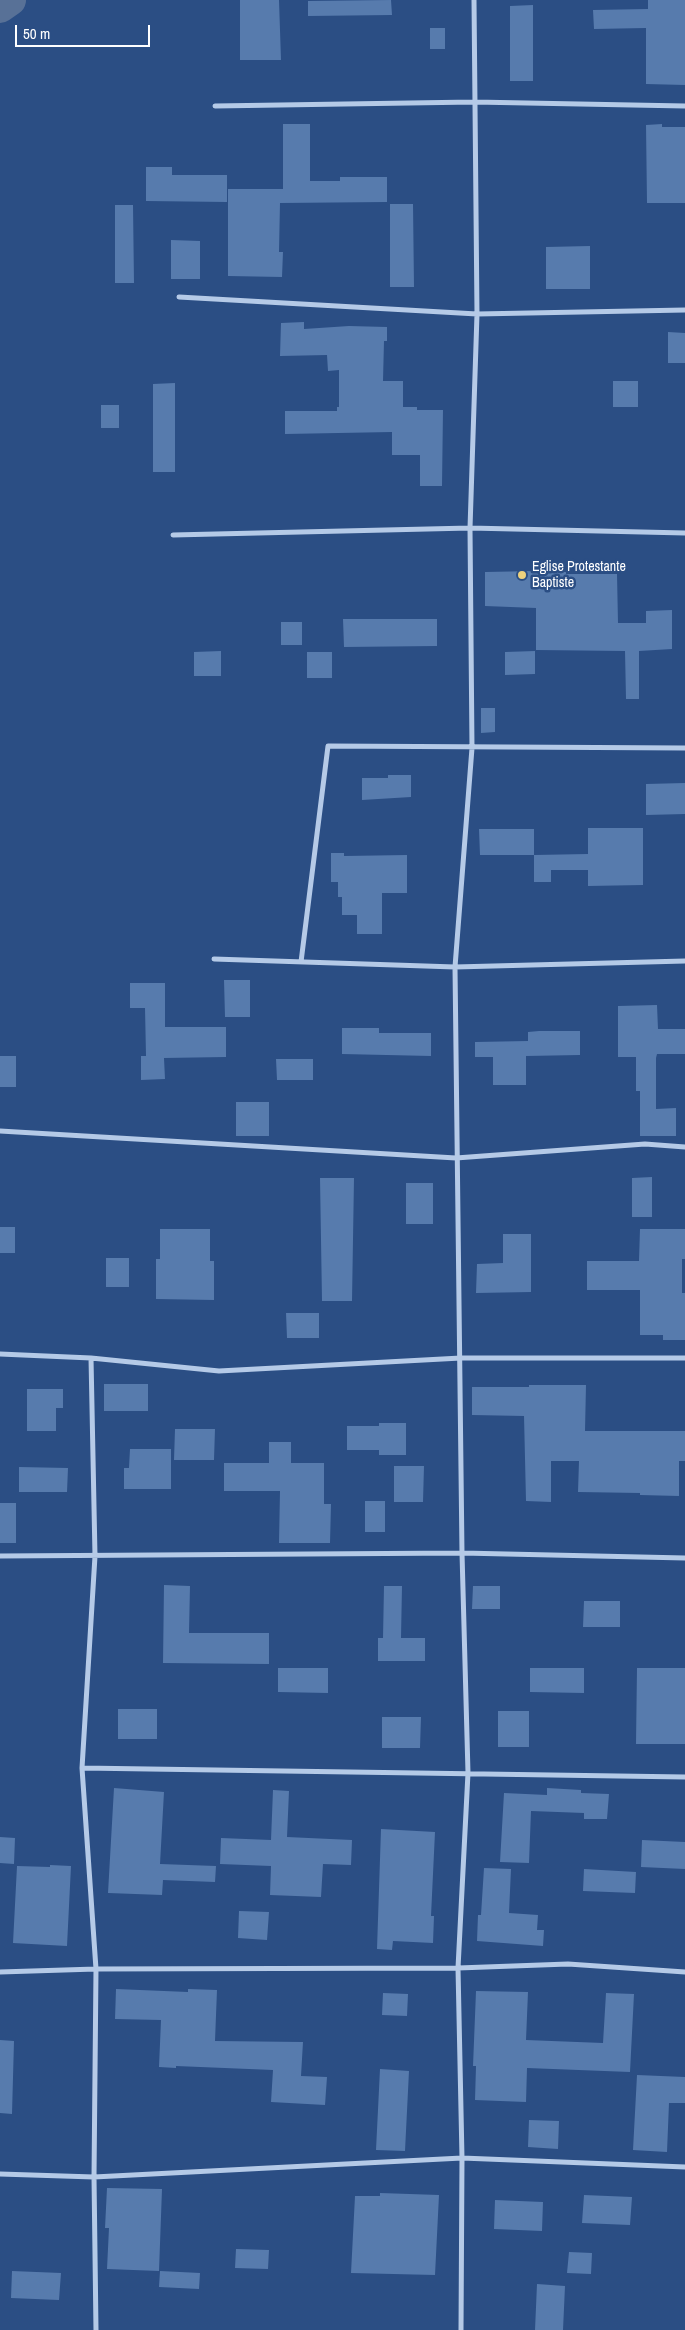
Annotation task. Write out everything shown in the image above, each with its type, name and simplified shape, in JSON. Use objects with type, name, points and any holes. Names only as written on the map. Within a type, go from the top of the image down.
[{"type":"street","points":[[461,2330],[462,2158],[458,1968],[468,1773],[462,1553],[455,967],[472,748],[470,528],[477,314],[474,0]]},
{"type":"street","points":[[214,106],[474,102],[685,106]]},
{"type":"street","points":[[180,297],[477,314],[685,310]]},
{"type":"street","points":[[173,535],[470,528],[685,533]]},
{"type":"street","points":[[301,962],[328,746],[685,748]]},
{"type":"street","points":[[214,958],[455,967],[685,960]]},
{"type":"street","points":[[0,1131],[456,1158],[645,1144],[685,1147]]},
{"type":"street","points":[[0,1354],[91,1358],[219,1370],[461,1358],[685,1358]]},
{"type":"street","points":[[91,1358],[95,1556],[82,1768],[96,1969],[94,2177],[96,2330]]},
{"type":"street","points":[[0,1556],[462,1553],[685,1558]]},
{"type":"street","points":[[82,1768],[685,1777]]},
{"type":"street","points":[[0,1972],[96,1969],[458,1968],[568,1964],[685,1972]]},
{"type":"street","points":[[0,2174],[94,2177],[462,2158],[685,2167]]},
{"type":"building","points":[[240,0],[279,0],[281,60],[240,60]]},
{"type":"building","points":[[391,0],[392,15],[308,16],[308,1]]},
{"type":"building","points":[[648,0],[685,0],[685,85],[646,84],[646,28],[594,29],[593,10],[648,9]]},
{"type":"building","points":[[533,5],[533,81],[510,81],[510,6]]},
{"type":"building","points":[[430,28],[445,28],[445,49],[430,49]]},
{"type":"building","points":[[283,124],[310,124],[310,181],[340,181],[340,177],[387,177],[387,202],[280,203],[279,252],[283,252],[282,277],[228,276],[228,189],[283,189]]},
{"type":"building","points":[[662,124],[662,127],[685,127],[685,203],[647,203],[646,125]]},
{"type":"building","points":[[146,167],[172,167],[172,175],[227,175],[227,202],[146,201]]},
{"type":"building","points":[[390,204],[413,204],[414,287],[390,287]]},
{"type":"building","points":[[115,205],[133,205],[134,283],[115,283]]},
{"type":"building","points":[[171,240],[200,241],[200,279],[171,279]]},
{"type":"building","points":[[590,246],[590,289],[546,289],[546,247]]},
{"type":"building","points":[[304,322],[304,329],[349,326],[387,327],[387,341],[384,341],[383,381],[403,381],[403,407],[417,407],[417,410],[443,410],[442,486],[420,486],[420,455],[392,455],[392,432],[285,434],[285,411],[337,411],[337,407],[339,407],[339,370],[328,371],[327,355],[280,356],[281,323]]},
{"type":"building","points":[[668,332],[685,333],[685,363],[668,363]]},
{"type":"building","points":[[613,381],[638,381],[638,407],[613,407]]},
{"type":"building","points":[[175,383],[175,472],[153,472],[153,384]]},
{"type":"building","points":[[101,405],[119,405],[119,428],[101,428]]},
{"type":"building","points":[[485,572],[566,572],[566,574],[617,574],[618,623],[646,623],[646,611],[672,610],[672,649],[639,651],[639,699],[626,699],[625,651],[536,650],[536,608],[485,606]]},
{"type":"building","points":[[343,619],[437,619],[437,646],[344,647]]},
{"type":"building","points":[[281,622],[302,622],[302,645],[281,645]]},
{"type":"building","points":[[221,651],[221,676],[194,676],[194,652]]},
{"type":"building","points":[[535,651],[535,674],[505,675],[505,652]]},
{"type":"building","points":[[307,652],[332,652],[332,678],[307,678]]},
{"type":"building","points":[[481,708],[495,708],[495,732],[481,733]]},
{"type":"building","points":[[388,775],[411,775],[411,797],[362,800],[362,778],[388,778]]},
{"type":"building","points":[[685,783],[685,814],[646,815],[646,784]]},
{"type":"building","points":[[588,828],[643,828],[643,885],[588,886],[588,870],[551,870],[551,882],[534,882],[534,855],[588,854]]},
{"type":"building","points":[[479,829],[534,829],[534,855],[480,855]]},
{"type":"building","points":[[331,853],[344,853],[344,856],[407,855],[407,893],[382,893],[382,934],[357,934],[357,915],[342,915],[342,897],[338,897],[338,882],[331,882]]},
{"type":"building","points":[[224,980],[250,980],[250,1017],[225,1017]]},
{"type":"building","points":[[130,983],[165,983],[165,1027],[226,1027],[226,1057],[164,1058],[165,1079],[141,1080],[141,1056],[146,1056],[145,1008],[130,1008]]},
{"type":"building","points":[[657,1005],[658,1029],[685,1029],[685,1054],[657,1054],[656,1058],[656,1109],[676,1108],[676,1136],[640,1136],[640,1091],[636,1091],[636,1057],[618,1057],[618,1006]]},
{"type":"building","points":[[342,1028],[379,1028],[379,1033],[431,1033],[431,1056],[342,1054]]},
{"type":"building","points":[[580,1031],[580,1055],[526,1056],[526,1085],[493,1085],[493,1057],[475,1057],[475,1042],[528,1041],[528,1032]]},
{"type":"building","points":[[0,1056],[16,1056],[16,1087],[0,1087]]},
{"type":"building","points":[[276,1059],[313,1059],[313,1080],[277,1080]]},
{"type":"building","points":[[236,1102],[269,1102],[269,1136],[236,1136]]},
{"type":"building","points":[[652,1177],[652,1217],[632,1217],[632,1178]]},
{"type":"building","points":[[320,1178],[354,1178],[352,1301],[322,1301]]},
{"type":"building","points":[[406,1183],[433,1183],[433,1224],[406,1224]]},
{"type":"building","points":[[0,1227],[15,1227],[15,1253],[0,1253]]},
{"type":"building","points":[[160,1229],[210,1229],[210,1261],[214,1261],[214,1300],[156,1299],[156,1259],[160,1259]]},
{"type":"building","points":[[640,1229],[685,1229],[685,1259],[682,1259],[682,1293],[685,1293],[685,1340],[663,1340],[663,1335],[640,1335],[640,1290],[587,1290],[587,1261],[639,1261]]},
{"type":"building","points":[[503,1234],[531,1234],[531,1292],[476,1293],[477,1264],[503,1263]]},
{"type":"building","points":[[106,1258],[129,1258],[129,1287],[106,1287]]},
{"type":"building","points":[[286,1313],[319,1313],[319,1338],[287,1338]]},
{"type":"building","points":[[104,1384],[148,1384],[148,1411],[104,1411]]},
{"type":"building","points":[[529,1385],[586,1385],[585,1431],[685,1431],[685,1461],[679,1461],[679,1496],[578,1492],[579,1461],[551,1461],[551,1502],[526,1501],[524,1416],[472,1415],[472,1387],[529,1387]]},
{"type":"building","points":[[27,1389],[63,1389],[63,1408],[56,1408],[56,1431],[27,1431]]},
{"type":"building","points":[[379,1423],[406,1423],[406,1455],[379,1455],[379,1450],[347,1450],[347,1426],[379,1426]]},
{"type":"building","points":[[175,1429],[215,1429],[214,1460],[174,1460]]},
{"type":"building","points":[[269,1442],[291,1442],[291,1463],[324,1463],[324,1504],[331,1504],[330,1543],[279,1543],[280,1491],[224,1491],[224,1463],[269,1463]]},
{"type":"building","points":[[130,1449],[171,1449],[171,1489],[124,1489],[124,1468],[129,1468]]},
{"type":"building","points":[[394,1466],[424,1466],[423,1502],[394,1502]]},
{"type":"building","points":[[19,1467],[68,1468],[67,1492],[19,1492]]},
{"type":"building","points":[[365,1501],[385,1501],[385,1532],[365,1532]]},
{"type":"building","points":[[0,1503],[16,1503],[16,1543],[0,1543]]},
{"type":"building","points":[[164,1585],[190,1586],[189,1633],[269,1633],[269,1664],[163,1663]]},
{"type":"building","points":[[384,1586],[402,1586],[401,1638],[425,1638],[425,1661],[378,1661],[378,1638],[383,1638]]},
{"type":"building","points":[[473,1586],[500,1586],[500,1609],[472,1609]]},
{"type":"building","points":[[584,1601],[620,1601],[620,1627],[583,1627]]},
{"type":"building","points":[[278,1668],[328,1668],[328,1693],[278,1692]]},
{"type":"building","points":[[530,1668],[584,1668],[584,1693],[530,1692]]},
{"type":"building","points":[[637,1668],[685,1668],[685,1744],[636,1744]]},
{"type":"building","points":[[118,1709],[157,1709],[157,1739],[118,1739]]},
{"type":"building","points":[[498,1711],[529,1711],[529,1747],[498,1747]]},
{"type":"building","points":[[382,1717],[421,1717],[420,1748],[382,1748]]},
{"type":"building","points":[[114,1788],[164,1792],[160,1864],[216,1866],[215,1882],[163,1880],[162,1895],[108,1893]]},
{"type":"building","points":[[547,1788],[581,1790],[581,1793],[609,1794],[607,1819],[584,1819],[584,1813],[531,1811],[529,1863],[500,1862],[504,1793],[547,1795]]},
{"type":"building","points":[[273,1790],[289,1791],[287,1837],[352,1840],[351,1865],[323,1864],[321,1897],[270,1895],[271,1866],[220,1864],[221,1838],[271,1840]]},
{"type":"building","points":[[381,1829],[435,1832],[431,1916],[434,1916],[433,1943],[393,1941],[392,1950],[377,1949]]},
{"type":"building","points":[[0,1837],[15,1838],[14,1864],[0,1863]]},
{"type":"building","points":[[642,1840],[685,1842],[685,1869],[641,1867]]},
{"type":"building","points":[[50,1865],[71,1866],[67,1946],[13,1943],[17,1866],[50,1867]]},
{"type":"building","points":[[484,1868],[511,1869],[509,1913],[538,1915],[537,1930],[544,1930],[543,1946],[477,1941]]},
{"type":"building","points":[[584,1869],[636,1872],[635,1893],[583,1891]]},
{"type":"building","points":[[239,1911],[269,1912],[267,1940],[238,1938]]},
{"type":"building","points":[[116,1989],[188,1992],[188,1989],[217,1990],[215,2041],[303,2042],[301,2076],[327,2077],[325,2105],[271,2102],[273,2070],[159,2067],[161,2020],[115,2019]]},
{"type":"building","points":[[476,1991],[528,1992],[526,2040],[603,2043],[606,1993],[634,1994],[630,2072],[527,2068],[526,2102],[475,2100],[476,2066],[473,2066]]},
{"type":"building","points":[[383,1993],[408,1994],[407,2016],[382,2015]]},
{"type":"building","points":[[0,2040],[14,2041],[12,2114],[0,2113]]},
{"type":"building","points":[[380,2069],[409,2071],[405,2151],[376,2150]]},
{"type":"building","points":[[637,2075],[685,2077],[685,2103],[669,2103],[667,2152],[633,2150]]},
{"type":"building","points":[[529,2120],[559,2121],[558,2149],[528,2147]]},
{"type":"building","points":[[107,2188],[162,2189],[159,2271],[107,2269],[109,2228],[105,2228]]},
{"type":"building","points":[[380,2193],[439,2195],[435,2275],[351,2273],[355,2196],[380,2196]]},
{"type":"building","points":[[584,2195],[632,2197],[630,2225],[582,2223]]},
{"type":"building","points":[[495,2200],[543,2202],[542,2231],[494,2229]]},
{"type":"building","points":[[236,2249],[269,2250],[268,2269],[235,2268]]},
{"type":"building","points":[[569,2252],[592,2253],[591,2274],[567,2273]]},
{"type":"building","points":[[12,2271],[61,2273],[59,2300],[11,2298]]},
{"type":"building","points":[[160,2271],[200,2273],[199,2289],[159,2287]]},
{"type":"building","points":[[537,2284],[565,2286],[563,2330],[535,2330]]},
{"type":"waterway","points":[[0,7],[10,0]]},
{"type":"place","name":"Eglise Protestante Baptiste","points":[[522,575]]}]
